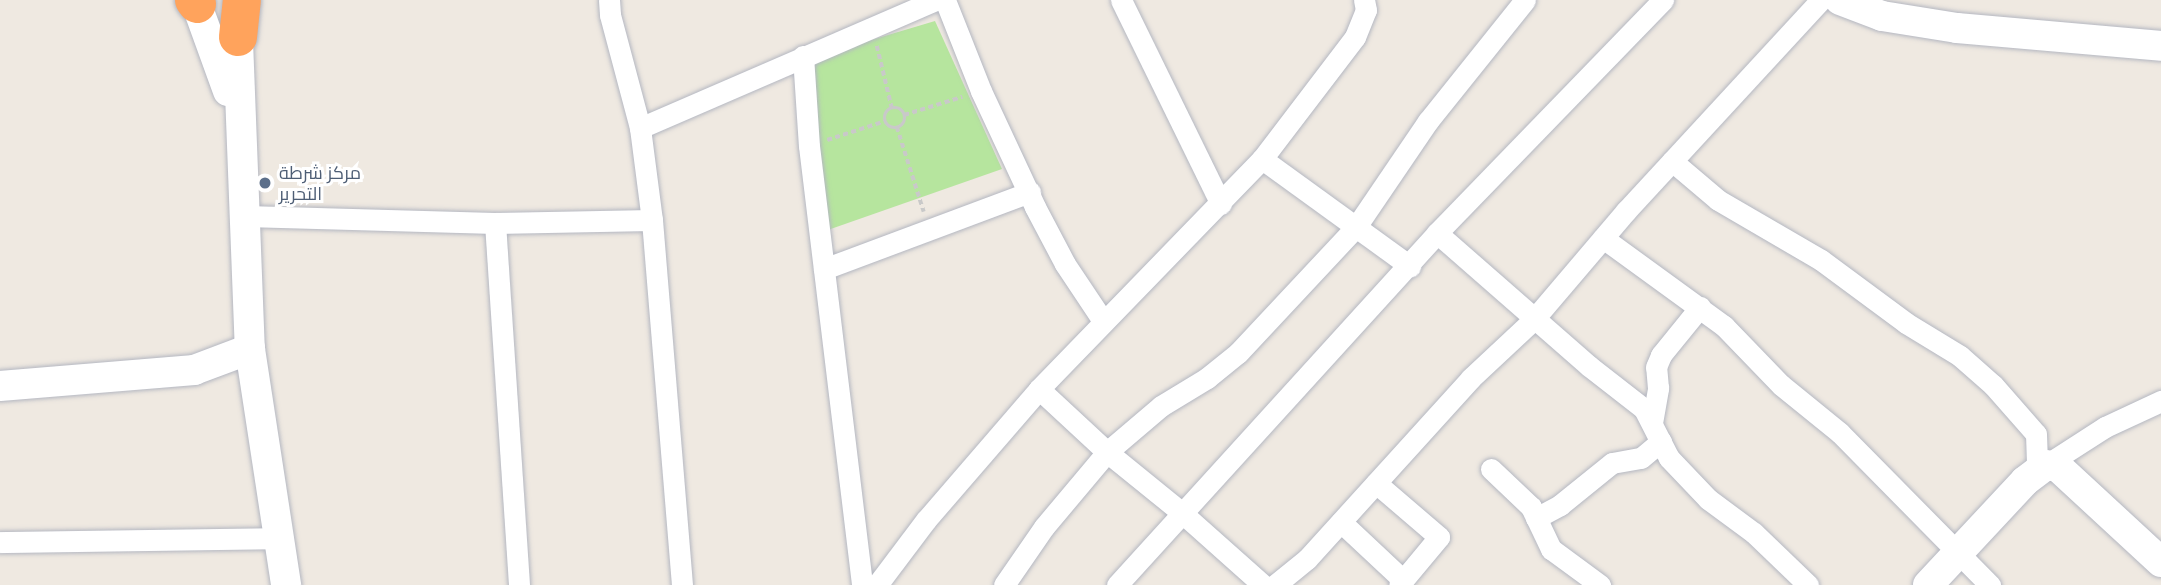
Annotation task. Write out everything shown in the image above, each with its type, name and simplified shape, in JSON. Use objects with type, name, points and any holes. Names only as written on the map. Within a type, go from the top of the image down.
[{"type":"highway","points":[[237,19],[242,0]]},
{"type":"main road","points":[[1840,0],[1888,8],[1957,28],[2161,46]]},
{"type":"main road","points":[[195,1],[218,58],[240,135]]},
{"type":"main road","points":[[237,19],[250,349],[286,585]]},
{"type":"main road","points":[[0,386],[194,370],[250,349]]},
{"type":"main road","points":[[1928,585],[2041,467],[2058,467],[2156,550]]},
{"type":"street","points":[[610,0],[610,15],[640,128],[652,220],[682,585]]},
{"type":"street","points":[[640,128],[936,0]]},
{"type":"street","points":[[945,0],[981,91],[1065,264],[1103,321]]},
{"type":"street","points":[[1121,0],[1222,204]]},
{"type":"street","points":[[877,585],[926,520],[1039,389],[1103,321],[1222,204],[1262,159],[1355,37],[1366,10],[1364,0]]},
{"type":"street","points":[[1004,585],[1044,527],[1107,453],[1161,406],[1207,378],[1238,353],[1356,227],[1428,121],[1525,0]]},
{"type":"street","points":[[1116,585],[1410,266],[1437,233],[1663,0]]},
{"type":"street","points":[[1275,585],[1307,559],[1471,378],[1535,319],[1672,161],[1821,0]]},
{"type":"street","points":[[803,56],[809,146],[862,585]]},
{"type":"street","points":[[1262,159],[1410,266]]},
{"type":"street","points":[[1672,161],[1718,200],[1821,260],[1906,323],[1960,356],[1993,385],[2036,434],[2041,467],[2105,427],[2161,401]]},
{"type":"street","points":[[824,270],[1030,192]]},
{"type":"street","points":[[245,216],[495,223],[652,220]]},
{"type":"street","points":[[495,223],[519,585]]},
{"type":"street","points":[[1437,233],[1589,366],[1644,409],[1668,458],[1708,499],[1754,533],[1808,585]]},
{"type":"street","points":[[1603,238],[1724,326],[1781,385],[1840,433],[1957,555],[1990,585]]},
{"type":"street","points":[[1536,518],[1560,505],[1612,463],[1642,457],[1656,432],[1656,367],[1661,355],[1700,307]]},
{"type":"street","points":[[1039,389],[1107,453],[1181,512],[1263,585]]},
{"type":"street","points":[[1491,469],[1531,507],[1551,549],[1600,585]]},
{"type":"street","points":[[1341,522],[1401,583],[1439,537],[1376,482]]},
{"type":"street","points":[[0,542],[279,538]]},
{"type":"path","points":[[873,29],[892,108]]},
{"type":"path","points":[[904,115],[981,91]]},
{"type":"path","points":[[892,108],[900,109],[904,115],[903,123],[897,127],[890,127],[885,121],[886,113],[892,108]]},
{"type":"path","points":[[809,146],[885,121]]},
{"type":"path","points":[[897,127],[929,230]]},
{"type":"green space","points":[[935,21],[1002,169],[825,231],[814,57]]},
{"type":"place","name":"مركز شرطة التحرير","points":[[265,183]]}]
